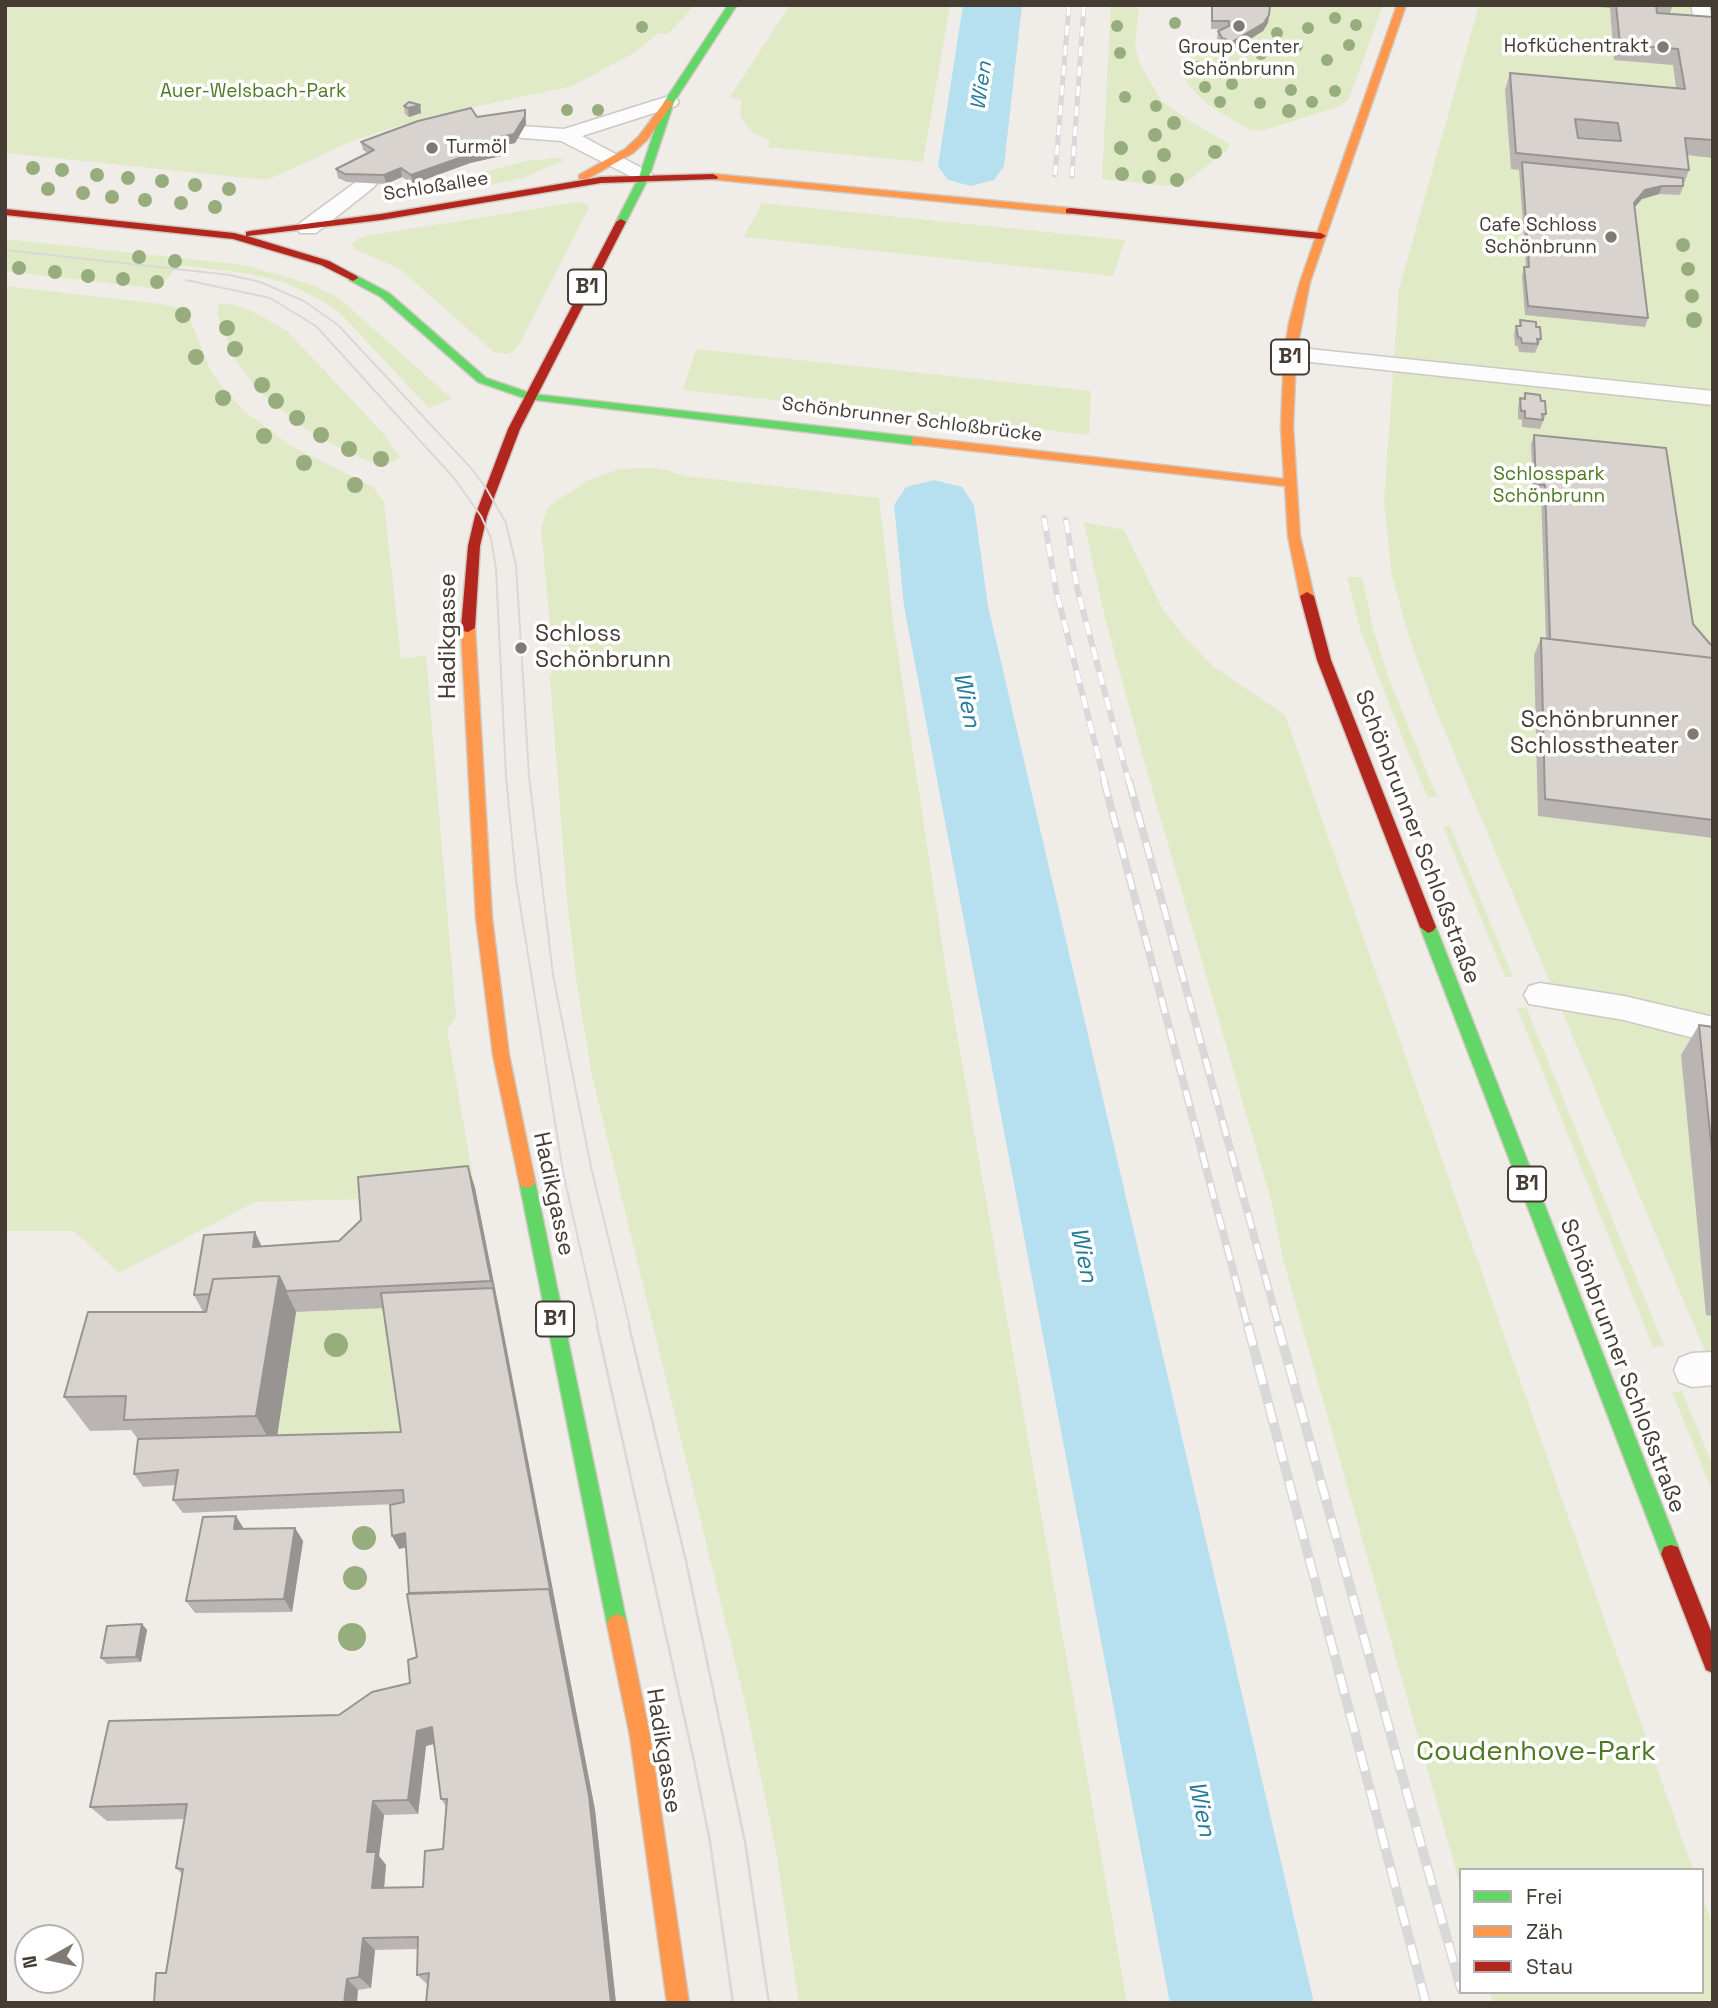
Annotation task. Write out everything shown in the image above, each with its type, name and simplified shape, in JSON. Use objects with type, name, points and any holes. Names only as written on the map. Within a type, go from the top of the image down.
[{"type":"main road","name":"B1","points":[[531,397],[644,177],[669,102],[733,5]]},
{"type":"main road","name":"Schönbrunner Schloßstraße","points":[[1402,5],[1301,295],[1290,354],[1287,427],[1289,483],[1300,567],[1324,660],[1713,1663]]},
{"type":"main road","points":[[559,187],[613,162],[643,138],[669,102]]},
{"type":"main road","points":[[644,177],[728,177],[1321,236]]},
{"type":"main road","name":"Schloßallee","points":[[234,236],[308,228],[559,187],[644,177]]},
{"type":"main road","name":"Schloßallee","points":[[5,212],[234,236],[325,263],[385,295],[482,380],[503,390],[531,397]]},
{"type":"main road","name":"Schönbrunner Schloßbrücke","points":[[531,397],[1289,483]]},
{"type":"main road","name":"Hadikgasse","points":[[531,397],[514,429],[481,516],[474,546],[470,588],[469,645],[484,918],[501,1055],[640,1736],[678,2003]]},
{"type":"lane","points":[[1700,5],[1702,20],[1713,21]]},
{"type":"lane","points":[[522,132],[565,135],[669,102]]},
{"type":"lane","points":[[565,135],[644,177]]},
{"type":"lane","points":[[308,228],[367,183]]},
{"type":"lane","points":[[1290,354],[1713,398]]},
{"type":"lane","points":[[1540,995],[1624,1008],[1713,1030]]},
{"type":"green space","name":"Auer-Welsbach-Park","points":[[5,5],[695,5],[668,34],[659,33],[634,53],[572,86],[427,117],[355,140],[267,180],[5,153]]},
{"type":"green space","points":[[790,5],[950,5],[923,162],[768,147],[770,140],[753,133],[740,116],[742,100],[730,97]]},
{"type":"green space","points":[[1111,5],[1139,5],[1135,47],[1140,64],[1161,100],[1188,120],[1229,144],[1228,149],[1185,183],[1168,186],[1102,179]]},
{"type":"green space","points":[[1272,5],[1383,5],[1349,99],[1338,107],[1261,131],[1250,130],[1208,105],[1191,88],[1179,68],[1189,55],[1214,44],[1231,51]]},
{"type":"green space","name":"Schlosspark Schönbrunn","points":[[1479,5],[1713,5],[1713,1371],[1433,703],[1410,640],[1392,576],[1384,502],[1399,289]]},
{"type":"green space","points":[[558,158],[565,160],[522,178],[471,189],[420,195],[424,190],[472,175],[526,161]]},
{"type":"green space","points":[[577,202],[586,203],[589,208],[517,348],[508,354],[494,352],[400,269],[357,250],[352,245],[357,239],[366,236]]},
{"type":"green space","points":[[762,203],[1125,240],[1113,276],[744,237]]},
{"type":"green space","points":[[5,239],[244,265],[310,284],[340,299],[452,399],[429,408],[339,312],[316,297],[283,282],[245,273],[178,265],[159,289],[5,271]]},
{"type":"green space","points":[[5,286],[161,304],[183,309],[187,312],[209,367],[219,383],[244,411],[291,446],[373,487],[384,502],[401,659],[426,655],[456,1017],[447,1030],[475,1188],[367,1199],[255,1202],[119,1273],[74,1231],[5,1231]]},
{"type":"green space","points":[[219,304],[252,311],[287,331],[384,434],[400,457],[384,467],[349,453],[303,427],[259,392],[236,361],[217,314]]},
{"type":"green space","points":[[696,349],[1091,391],[1089,435],[683,390]]},
{"type":"green space","points":[[658,468],[686,476],[879,498],[894,627],[947,977],[1127,2003],[799,2003],[775,1845],[744,1698],[592,1076],[567,900],[550,678],[554,665],[564,663],[562,644],[552,645],[541,528],[548,507],[588,480],[620,469]]},
{"type":"green space","name":"Coudenhove-Park","points":[[1084,522],[1124,530],[1162,608],[1182,634],[1214,667],[1285,715],[1692,1868],[1459,1868],[1459,1881],[1283,1259],[1271,1200],[1105,618]]},
{"type":"green space","points":[[1347,577],[1362,577],[1374,632],[1388,676],[1437,797],[1428,797],[1408,752],[1360,629]]},
{"type":"green space","points":[[1443,826],[1450,826],[1513,977],[1505,977]]},
{"type":"green space","points":[[1526,1007],[1664,1346],[1653,1347],[1517,1008]]},
{"type":"green space","points":[[387,1307],[407,1446],[275,1450],[296,1312]]},
{"type":"green space","points":[[1682,1391],[1713,1466],[1713,1493],[1672,1392]]},
{"type":"green space","points":[[1704,1901],[1713,1926],[1713,2003],[1493,2003],[1491,1994],[1704,1994]]},
{"type":"building","name":"Group Center Schönbrunn","points":[[1212,5],[1270,5],[1269,15],[1264,23],[1232,42],[1222,38],[1218,31],[1229,26],[1229,21],[1212,21]]},
{"type":"building","points":[[1616,5],[1656,5],[1657,13],[1713,17],[1713,140],[1685,138],[1689,170],[1516,153],[1510,73],[1685,89],[1678,49],[1620,44]],"holes":[[[1575,119],[1618,123],[1621,141],[1578,138]]]},
{"type":"building","points":[[409,102],[420,105],[408,108],[404,106]]},
{"type":"building","name":"Turmöl","points":[[471,108],[477,117],[525,110],[525,116],[514,134],[495,138],[500,148],[468,155],[411,175],[401,168],[384,175],[345,174],[336,169],[374,150],[361,142],[418,121]]},
{"type":"building","points":[[1522,162],[1683,178],[1683,186],[1662,186],[1645,190],[1634,203],[1648,318],[1528,306],[1524,267],[1529,267]]},
{"type":"building","points":[[1520,320],[1536,322],[1536,327],[1540,327],[1541,339],[1537,339],[1538,344],[1522,343],[1516,326],[1521,326]]},
{"type":"building","points":[[1525,393],[1540,395],[1541,401],[1545,401],[1546,414],[1542,414],[1543,420],[1525,418],[1525,411],[1521,411],[1520,398],[1525,399]]},
{"type":"building","points":[[1534,435],[1666,448],[1693,624],[1713,646],[1713,658],[1550,639],[1545,485],[1536,484]]},
{"type":"building","points":[[1541,638],[1713,658],[1713,820],[1545,799]]},
{"type":"building","points":[[1699,1025],[1713,1027],[1713,1162]]},
{"type":"building","points":[[468,1166],[491,1281],[286,1291],[279,1276],[213,1279],[210,1294],[194,1295],[204,1235],[255,1232],[253,1247],[339,1241],[361,1220],[358,1177]]},
{"type":"building","points":[[279,1276],[256,1416],[124,1420],[126,1396],[64,1397],[88,1312],[206,1312],[213,1279]]},
{"type":"building","points":[[493,1288],[551,1594],[549,1589],[409,1593],[405,1533],[392,1536],[390,1505],[404,1502],[403,1490],[173,1500],[178,1470],[134,1474],[138,1439],[401,1432],[381,1293]]},
{"type":"building","points":[[236,1516],[234,1529],[295,1528],[284,1599],[186,1601],[203,1517]]},
{"type":"building","points":[[549,1589],[589,1796],[611,2003],[426,2003],[429,1973],[417,1975],[418,1937],[363,1938],[359,1977],[347,1979],[344,2003],[154,2003],[156,1973],[166,1973],[183,1869],[176,1868],[187,1804],[90,1807],[109,1721],[339,1715],[372,1692],[410,1683],[408,1660],[417,1657],[407,1594]],"holes":[[[432,1727],[441,1799],[447,1799],[443,1849],[425,1851],[423,1887],[372,1888],[376,1852],[367,1852],[373,1801],[408,1800],[417,1731]]]},
{"type":"building","points":[[142,1624],[136,1657],[101,1658],[107,1626]]},
{"type":"waterway","name":"Wien","points":[[971,166],[993,5]]},
{"type":"waterway","name":"Wien","points":[[934,505],[946,606],[1242,2003]]},
{"type":"tram line","points":[[5,250],[230,275],[260,282],[304,301],[338,325],[471,468],[486,488],[506,523],[516,565],[529,776],[553,975],[591,1167],[630,1327]]},
{"type":"tram line","points":[[186,280],[270,298],[316,326],[453,477],[481,516],[491,538],[496,569],[506,777],[516,880],[563,1172],[598,1327]]},
{"type":"tram line","points":[[597,1326],[694,1761],[710,1842],[733,2003]]},
{"type":"tram line","points":[[629,1326],[686,1561],[745,1842],[769,2003]]},
{"type":"railway","points":[[1055,175],[1069,5]]},
{"type":"railway","points":[[1072,176],[1084,5]]},
{"type":"railway","points":[[1044,518],[1056,590],[1105,783]]},
{"type":"railway","points":[[1066,520],[1077,588],[1129,783]]},
{"type":"railway","points":[[1104,781],[1248,1327]]},
{"type":"railway","points":[[1129,781],[1279,1327]]},
{"type":"railway","points":[[1248,1326],[1426,2003]]},
{"type":"railway","points":[[1278,1326],[1459,1982]]},
{"type":"traffic: fast","points":[[621,222],[644,177],[669,102],[733,5]]},
{"type":"traffic: fast","points":[[353,278],[385,295],[482,380],[531,397],[916,441]]},
{"type":"traffic: fast","points":[[1428,927],[1671,1554]]},
{"type":"traffic: fast","points":[[527,1181],[617,1624]]},
{"type":"traffic: slow","points":[[1307,596],[1294,536],[1287,427],[1290,354],[1305,282],[1402,5]]},
{"type":"traffic: slow","points":[[583,177],[629,151],[643,138],[669,102]]},
{"type":"traffic: slow","points":[[713,177],[1070,211]]},
{"type":"traffic: slow","points":[[916,441],[1289,483]]},
{"type":"traffic: slow","points":[[468,628],[484,918],[501,1055],[527,1181]]},
{"type":"traffic: slow","points":[[617,1624],[640,1736],[678,2003]]},
{"type":"traffic: jam","points":[[250,234],[381,217],[601,180],[713,177]]},
{"type":"traffic: jam","points":[[1070,211],[1321,236]]},
{"type":"traffic: jam","points":[[5,212],[234,236],[325,263],[353,278]]},
{"type":"traffic: jam","points":[[468,628],[474,546],[481,516],[514,429],[621,222]]},
{"type":"traffic: jam","points":[[1307,596],[1324,660],[1428,927]]},
{"type":"traffic: jam","points":[[1671,1554],[1713,1663]]},
{"type":"place","name":"Group Center Schönbrunn","points":[[1239,26]]},
{"type":"place","name":"Hofküchentrakt","points":[[1663,47]]},
{"type":"place","name":"Turmöl","points":[[432,148]]},
{"type":"place","name":"Cafe Schloss Schönbrunn","points":[[1611,237]]},
{"type":"place","name":"Schloss Schönbrunn","points":[[521,648]]},
{"type":"place","name":"Schönbrunner Schlosstheater","points":[[1693,734]]}]
